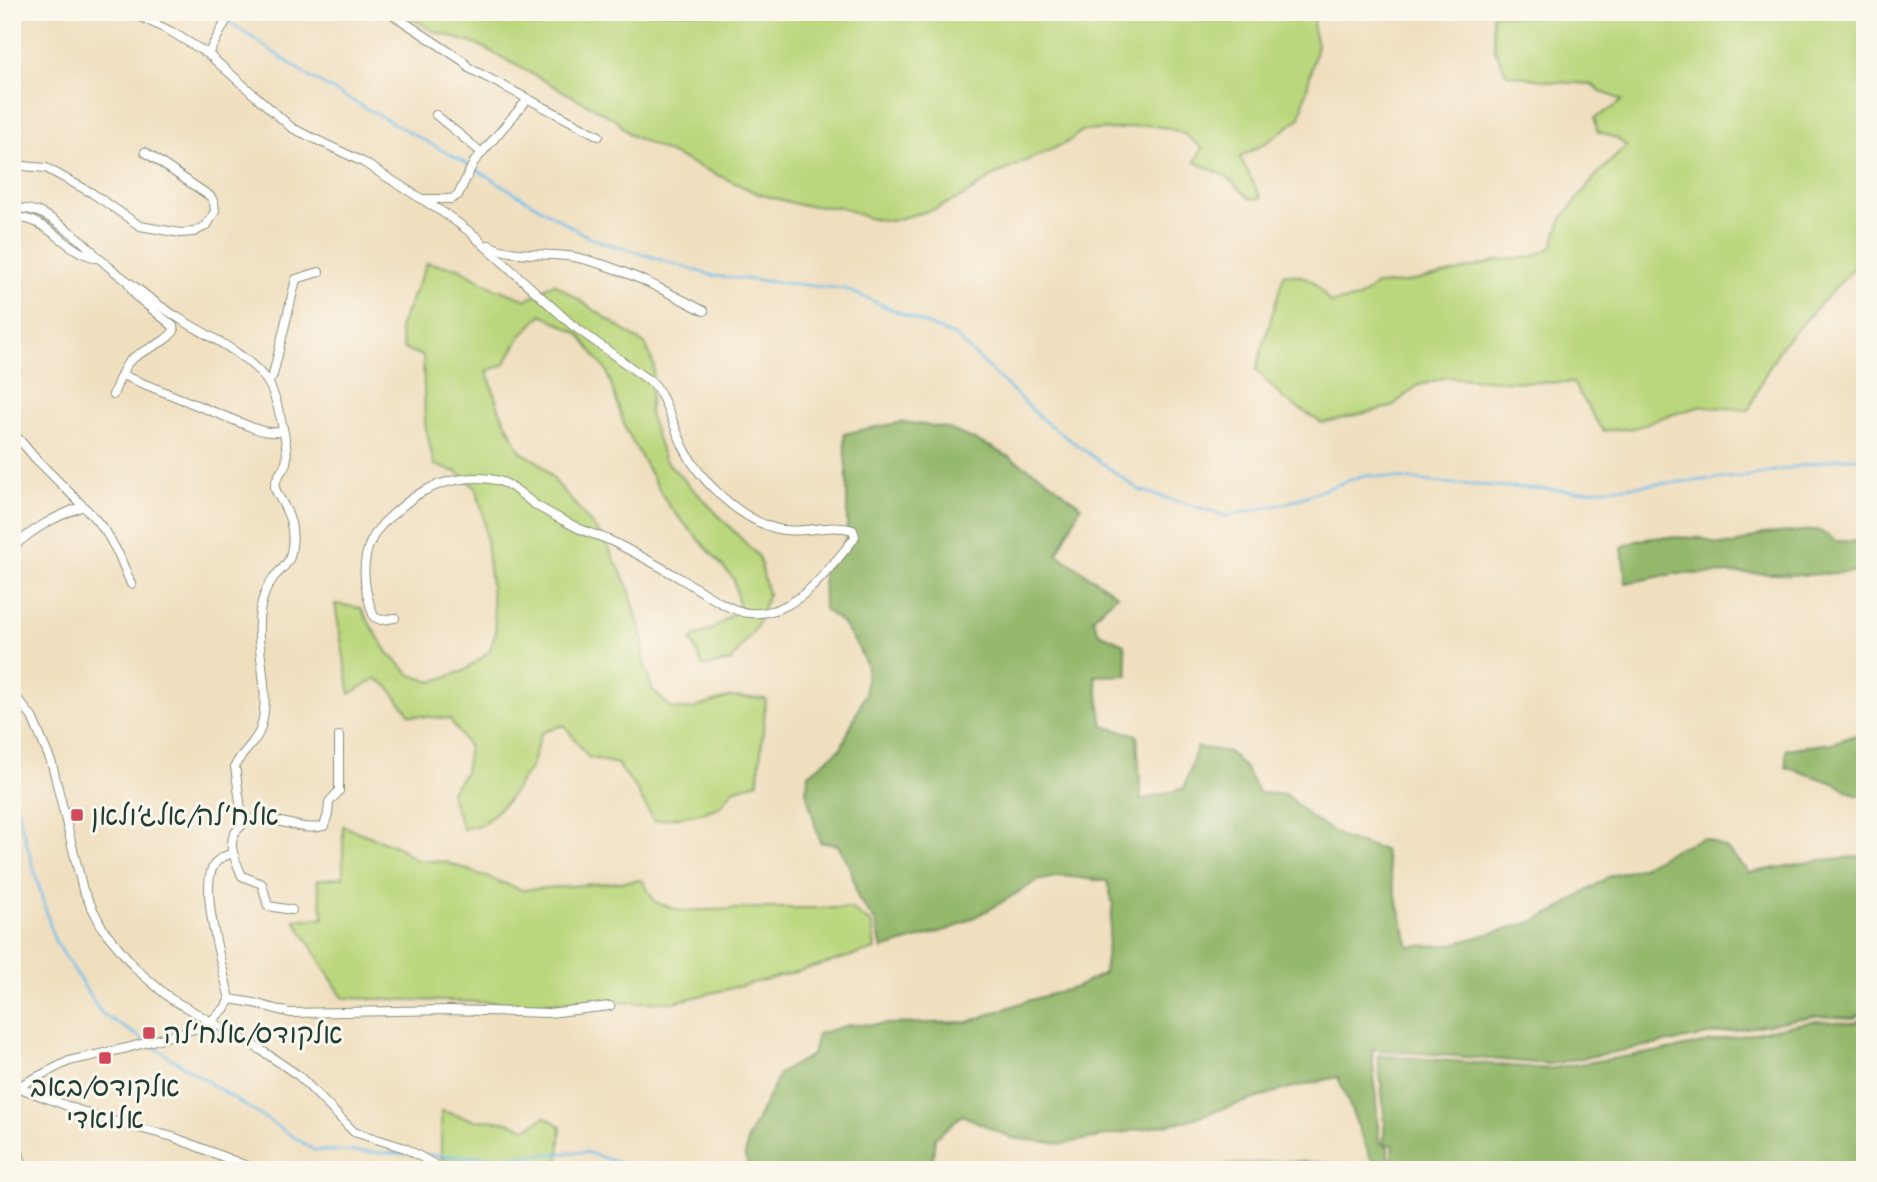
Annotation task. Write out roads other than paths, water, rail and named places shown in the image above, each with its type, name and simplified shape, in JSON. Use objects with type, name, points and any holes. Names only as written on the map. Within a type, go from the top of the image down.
[{"type":"street","points":[[131,12],[208,54],[292,128],[363,162],[447,215],[475,237],[571,324],[654,385],[663,397],[685,449],[698,471],[718,495],[757,521],[774,528],[788,530],[843,527],[853,530],[855,536],[827,573],[794,600],[775,611],[751,614],[726,606],[642,557],[578,528],[537,506],[504,483],[488,479],[458,481],[425,490],[410,499],[386,520],[374,534],[368,547],[363,569],[367,600],[373,617],[381,620],[396,618]]},
{"type":"street","points":[[208,54],[231,12]]},
{"type":"street","points":[[390,12],[463,61],[469,68],[599,136]]},
{"type":"street","points":[[421,199],[451,199],[458,195],[474,162],[528,99]]},
{"type":"street","points":[[436,115],[482,153]]},
{"type":"street","points":[[12,165],[46,169],[92,193],[140,226],[180,233],[194,232],[207,225],[215,211],[211,197],[145,152]]},
{"type":"street","points":[[12,208],[30,209],[44,214],[89,247],[98,258],[126,280],[241,357],[261,373],[277,403],[286,463],[279,472],[275,486],[291,523],[292,544],[285,567],[268,585],[260,614],[265,685],[264,714],[261,729],[235,766],[243,824]]},
{"type":"street","points":[[12,218],[35,222],[82,253],[98,258]]},
{"type":"street","points":[[475,237],[495,248],[528,254],[573,256],[608,266],[705,311]]},
{"type":"street","points":[[268,383],[293,285],[299,277],[319,272]]},
{"type":"street","points":[[113,395],[127,365],[135,356],[163,342],[174,331],[173,326],[137,297],[126,280]]},
{"type":"street","points":[[122,374],[251,428],[273,433],[282,431]]},
{"type":"street","points":[[12,431],[106,532],[131,584]]},
{"type":"street","points":[[12,548],[31,530],[83,506]]},
{"type":"street","points":[[14,696],[32,717],[52,764],[83,890],[103,929],[136,970],[172,999],[261,1050],[299,1076],[354,1132],[405,1148],[444,1170]]},
{"type":"street","points":[[292,910],[268,906],[262,884],[242,876],[233,853],[232,840],[234,833],[248,820],[261,818],[290,825],[318,828],[324,826],[329,802],[339,790],[339,736]]},
{"type":"street","points":[[15,1086],[69,1061],[198,1028],[211,1022],[225,1008],[230,999],[211,914],[209,890],[212,869],[220,857],[233,853]]},
{"type":"street","points":[[230,999],[290,1013],[449,1010],[549,1013],[610,1006]]},
{"type":"street","points":[[15,1086],[97,1117],[173,1137],[257,1170]]},
{"type":"street","points":[[12,1120],[23,1170]]},
{"type":"waterway","points":[[215,12],[311,78],[462,161],[590,238],[714,276],[845,289],[956,337],[1044,421],[1139,490],[1227,516],[1287,503],[1364,475],[1455,484],[1579,491],[1749,476],[1841,458],[1865,458]]},
{"type":"waterway","points":[[12,792],[54,939],[101,1013],[146,1041]]},
{"type":"waterway","points":[[151,1045],[314,1150],[411,1154]]},
{"type":"waterway","points":[[425,1155],[494,1157],[585,1152],[643,1170]]},
{"type":"place","name":"אלח׳לה/אלג׳ולאן","points":[[77,815]]},
{"type":"place","name":"אלקודס/אלח׳לה","points":[[149,1033]]},
{"type":"place","name":"אלקודס/באב אלואדי","points":[[105,1058]]}]
